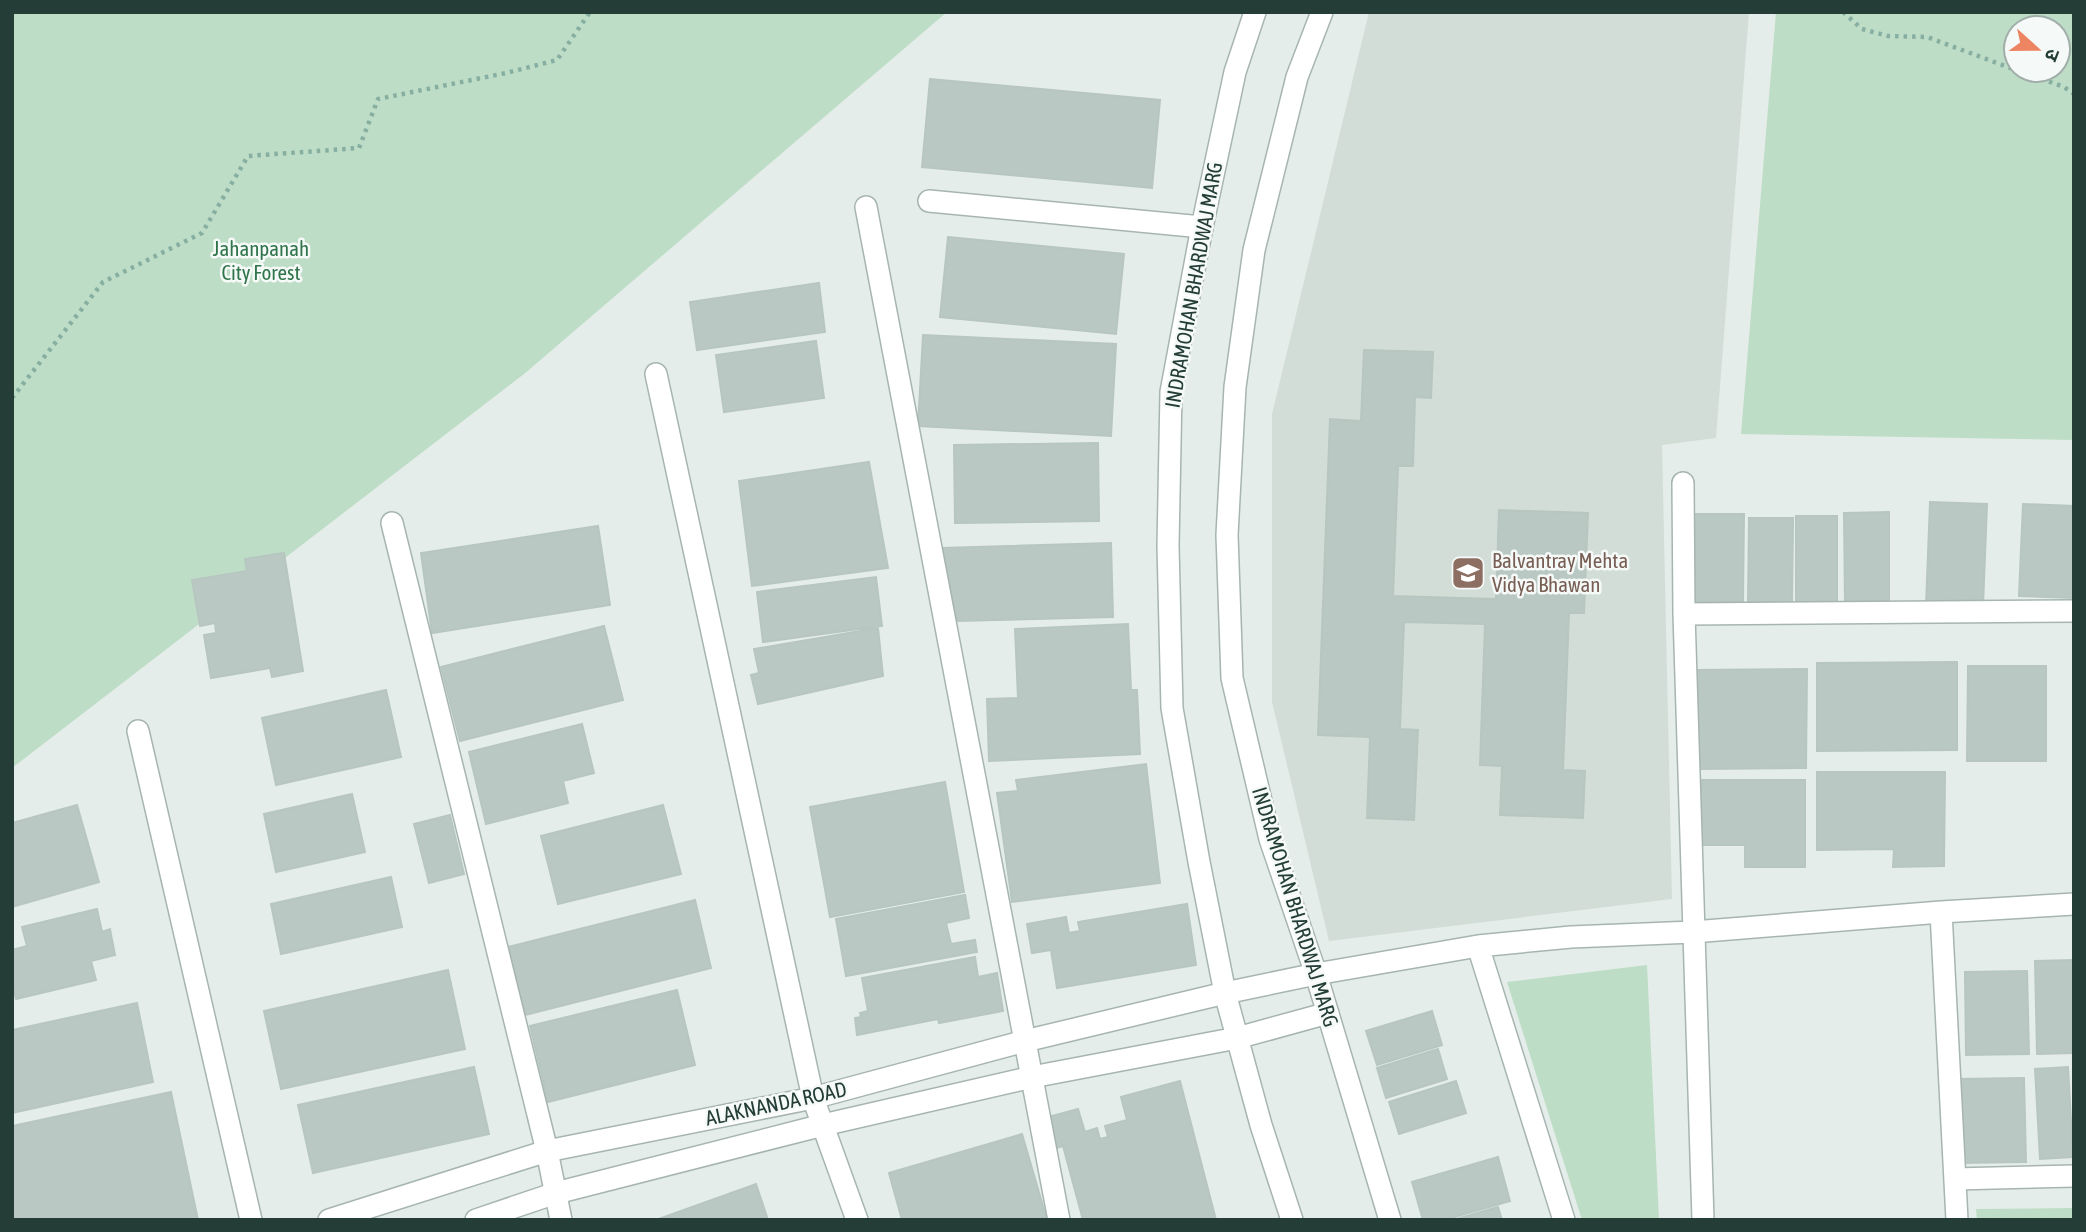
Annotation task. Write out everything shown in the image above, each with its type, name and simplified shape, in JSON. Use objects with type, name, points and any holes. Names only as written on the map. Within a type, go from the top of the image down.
[{"type":"street","name":"INDRAMOHAN BHARDWAJ MARG","points":[[1255,12],[1235,72],[1171,392],[1168,546],[1172,708],[1224,993],[1261,1125],[1292,1220]]},
{"type":"street","name":"INDRAMOHAN BHARDWAJ MARG","points":[[1322,12],[1297,77],[1254,250],[1235,387],[1227,535],[1232,678],[1270,839],[1316,974],[1390,1220]]},
{"type":"street","points":[[929,201],[1202,227]]},
{"type":"street","points":[[866,207],[1059,1220]]},
{"type":"street","points":[[656,374],[813,1098],[857,1220]]},
{"type":"street","points":[[1683,483],[1684,614],[1703,1220]]},
{"type":"street","points":[[391,523],[547,1152],[561,1220]]},
{"type":"street","points":[[1684,614],[2074,611]]},
{"type":"street","points":[[138,731],[251,1220]]},
{"type":"street","name":"ALAKNANDA ROAD","points":[[329,1220],[547,1152],[813,1098],[1025,1041],[1224,993],[1316,974],[1478,946],[1571,937],[1693,932],[2074,904]]},
{"type":"street","points":[[1941,912],[1957,1220]]},
{"type":"street","points":[[1478,946],[1564,1220]]},
{"type":"street","points":[[476,1220],[556,1193],[823,1125],[1031,1077],[1237,1038],[1328,1013]]},
{"type":"street","points":[[1955,1179],[2074,1176]]},
{"type":"path","points":[[12,398],[103,282],[202,233],[248,156],[359,148],[378,99],[557,60],[590,12]]},
{"type":"path","points":[[1843,12],[1862,29],[1888,36],[1927,37],[2002,64]]},
{"type":"path","points":[[2056,84],[2074,94]]},
{"type":"shaded area","name":"Balvantray Mehta Vidya Bhawan","points":[[1369,12],[1749,12],[1716,438],[1662,445],[1672,899],[1329,941],[1272,702],[1272,414]]},
{"type":"green space","name":"Jahanpanah City Forest","points":[[12,12],[947,12],[524,374],[12,768]]},
{"type":"green space","points":[[1776,12],[2074,12],[2074,440],[1741,434]]},
{"type":"green space","points":[[1647,965],[1659,1220],[1582,1220],[1507,982]]},
{"type":"green space","points":[[2074,1208],[2074,1220],[1977,1220],[1976,1209]]},
{"type":"building","points":[[930,79],[1160,100],[1152,188],[922,167]]},
{"type":"building","points":[[948,237],[1124,254],[1116,334],[940,317]]},
{"type":"building","points":[[819,283],[825,332],[697,350],[690,302]]},
{"type":"building","points":[[923,335],[1116,344],[1111,436],[918,426]]},
{"type":"building","points":[[816,341],[824,398],[724,412],[716,355]]},
{"type":"building","points":[[1364,350],[1433,352],[1431,398],[1415,397],[1413,466],[1398,466],[1393,596],[1496,599],[1499,510],[1588,513],[1584,613],[1569,613],[1563,770],[1585,771],[1583,818],[1500,815],[1502,766],[1480,765],[1485,624],[1404,622],[1400,729],[1418,730],[1414,820],[1367,818],[1370,737],[1318,735],[1330,419],[1361,421]]},
{"type":"building","points":[[1098,443],[1099,521],[955,523],[954,445]]},
{"type":"building","points":[[869,462],[888,568],[752,586],[739,481]]},
{"type":"building","points":[[1930,502],[1987,504],[1983,606],[1926,605]]},
{"type":"building","points":[[2023,504],[2074,506],[2074,598],[2019,596]]},
{"type":"building","points":[[1889,512],[1889,604],[1845,605],[1844,513]]},
{"type":"building","points":[[1692,514],[1744,514],[1743,601],[1691,602]]},
{"type":"building","points":[[1796,516],[1837,516],[1837,607],[1796,607]]},
{"type":"building","points":[[1749,518],[1793,518],[1792,605],[1748,605]]},
{"type":"building","points":[[598,526],[610,605],[432,633],[421,553]]},
{"type":"building","points":[[1111,543],[1113,617],[957,621],[942,548]]},
{"type":"building","points":[[284,553],[303,671],[272,677],[270,668],[211,678],[204,635],[216,633],[215,623],[200,626],[192,580],[247,571],[245,559]]},
{"type":"building","points":[[876,577],[882,626],[763,642],[757,592]]},
{"type":"building","points":[[1128,624],[1131,690],[1137,690],[1140,754],[989,761],[987,699],[1018,698],[1015,629]]},
{"type":"building","points":[[604,626],[623,700],[460,741],[441,667]]},
{"type":"building","points":[[878,628],[883,676],[758,704],[751,675],[759,673],[754,649]]},
{"type":"building","points":[[1957,662],[1957,750],[1817,751],[1817,663]]},
{"type":"building","points":[[1968,666],[2046,666],[2046,761],[1967,761]]},
{"type":"building","points":[[1807,669],[1806,768],[1695,769],[1694,670]]},
{"type":"building","points":[[386,690],[401,757],[276,785],[262,718]]},
{"type":"building","points":[[582,724],[594,773],[563,781],[568,803],[486,824],[469,752]]},
{"type":"building","points":[[1146,764],[1160,883],[1012,902],[997,793],[1018,791],[1016,780]]},
{"type":"building","points":[[1817,772],[1945,772],[1944,866],[1893,867],[1894,849],[1817,850]]},
{"type":"building","points":[[1698,780],[1805,780],[1805,867],[1745,867],[1745,845],[1698,845]]},
{"type":"building","points":[[945,782],[964,892],[830,917],[810,807]]},
{"type":"building","points":[[352,794],[365,852],[276,872],[264,814]]},
{"type":"building","points":[[77,805],[99,882],[12,907],[12,823]]},
{"type":"building","points":[[663,805],[681,874],[558,904],[541,836]]},
{"type":"building","points":[[450,815],[464,874],[429,883],[414,824]]},
{"type":"building","points":[[391,877],[402,927],[281,954],[271,904]]},
{"type":"building","points":[[965,895],[969,918],[946,923],[951,944],[975,940],[977,952],[846,976],[836,919]]},
{"type":"building","points":[[695,900],[711,968],[525,1015],[508,947]]},
{"type":"building","points":[[1187,904],[1196,965],[1057,988],[1051,950],[1032,953],[1027,924],[1066,917],[1069,933],[1080,931],[1078,922]]},
{"type":"building","points":[[97,909],[102,932],[110,929],[115,955],[91,961],[96,980],[16,999],[12,983],[12,950],[27,946],[22,927]]},
{"type":"building","points":[[975,957],[978,977],[997,973],[1003,1011],[939,1023],[938,1019],[857,1035],[855,1018],[868,1011],[862,978]]},
{"type":"building","points":[[2074,960],[2074,1053],[2037,1054],[2035,961]]},
{"type":"building","points":[[448,970],[465,1049],[281,1089],[264,1011]]},
{"type":"building","points":[[2027,971],[2029,1054],[1966,1055],[1965,972]]},
{"type":"building","points":[[677,990],[695,1065],[548,1102],[530,1026]]},
{"type":"building","points":[[137,1003],[153,1082],[12,1113],[12,1030]]},
{"type":"building","points":[[1432,1011],[1442,1045],[1377,1065],[1366,1031]]},
{"type":"building","points":[[1438,1049],[1447,1079],[1386,1098],[1377,1068]]},
{"type":"building","points":[[474,1067],[489,1134],[313,1173],[298,1105]]},
{"type":"building","points":[[2068,1067],[2073,1157],[2040,1159],[2035,1069]]},
{"type":"building","points":[[2024,1078],[2026,1162],[1959,1163],[1957,1079]]},
{"type":"building","points":[[1180,1081],[1216,1220],[1083,1220],[1063,1146],[1049,1150],[1041,1119],[1078,1109],[1085,1132],[1097,1128],[1100,1139],[1108,1137],[1105,1126],[1127,1120],[1121,1097]]},
{"type":"building","points":[[1456,1081],[1466,1113],[1399,1134],[1389,1102]]},
{"type":"building","points":[[171,1092],[198,1220],[12,1220],[12,1126]]},
{"type":"building","points":[[1022,1134],[1047,1220],[902,1220],[889,1173]]},
{"type":"building","points":[[1498,1157],[1510,1201],[1444,1220],[1423,1220],[1412,1182]]},
{"type":"building","points":[[756,1184],[768,1220],[656,1220]]},
{"type":"building","points":[[1498,1207],[1502,1220],[1453,1220]]},
{"type":"place","name":"Balvantray Mehta Vidya Bhawan","points":[[1468,573]]}]
